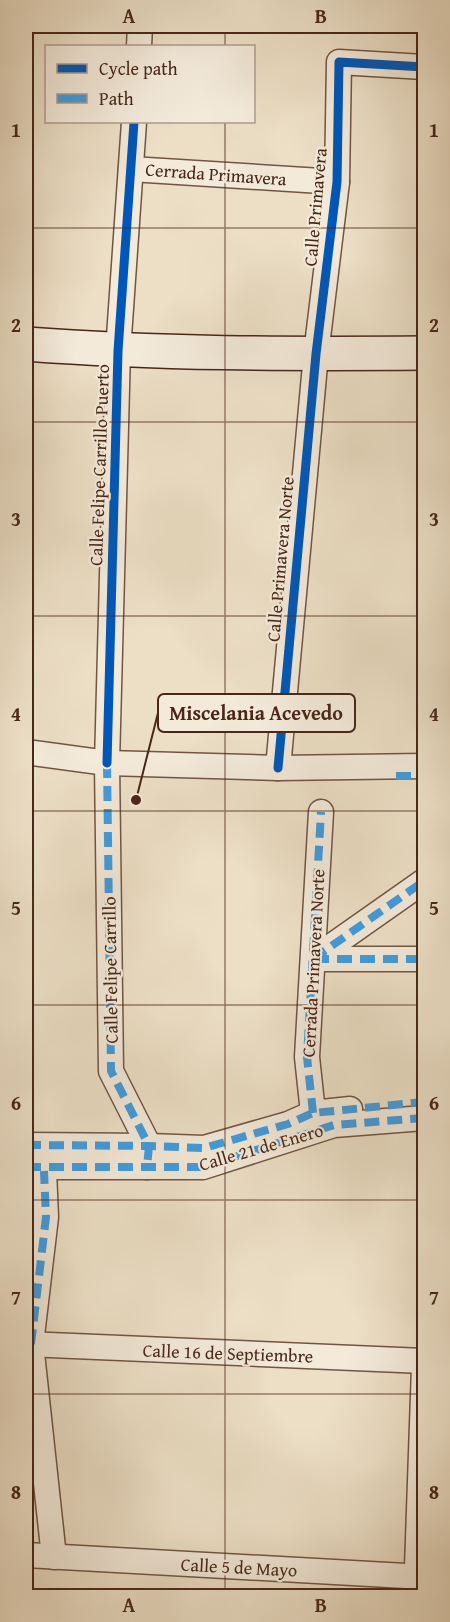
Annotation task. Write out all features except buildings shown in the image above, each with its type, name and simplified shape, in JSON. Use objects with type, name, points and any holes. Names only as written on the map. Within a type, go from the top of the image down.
[{"type":"main road","points":[[26,345],[118,351],[424,353]]},
{"type":"street","points":[[139,45],[140,26]]},
{"type":"street","name":"Calle Primavera","points":[[316,354],[337,182],[339,62],[424,67]]},
{"type":"street","name":"Calle Felipe Carrillo Puerto","points":[[107,763],[118,351],[134,123]]},
{"type":"street","name":"Cerrada Primavera","points":[[131,169],[337,182]]},
{"type":"street","name":"Calle Primavera Norte","points":[[278,768],[316,354]]},
{"type":"street","points":[[26,752],[107,763],[278,768],[424,766]]},
{"type":"street","name":"Calle Felipe Carrillo","points":[[107,763],[111,1071],[148,1156]]},
{"type":"street","points":[[396,776],[424,776]]},
{"type":"street","name":"Cerrada Primavera Norte","points":[[313,1113],[307,1057],[321,812]]},
{"type":"street","points":[[313,959],[424,881]]},
{"type":"street","points":[[313,959],[424,960]]},
{"type":"street","points":[[26,1145],[148,1156],[204,1148],[288,1125],[313,1113],[375,1114],[424,1102]]},
{"type":"street","name":"Calle 21 de Enero","points":[[35,1169],[148,1156],[202,1167],[375,1114],[424,1118]]},
{"type":"street","points":[[26,1565],[54,1557],[28,1344],[46,1217],[35,1169]]},
{"type":"street","name":"Calle 16 de Septiembre","points":[[28,1344],[424,1361]]},
{"type":"street","points":[[419,1583],[424,1367]]},
{"type":"street","name":"Calle 5 de Mayo","points":[[26,1555],[419,1583]]},
{"type":"marked path","points":[[107,763],[111,1071],[149,1146],[147,1167]]},
{"type":"marked path","points":[[396,776],[424,776]]},
{"type":"marked path","points":[[313,1113],[307,1057],[321,812]]},
{"type":"marked path","points":[[313,959],[424,881]]},
{"type":"marked path","points":[[314,959],[424,959]]},
{"type":"marked path","points":[[26,1145],[204,1148],[288,1124],[313,1113],[424,1102]]},
{"type":"marked path","points":[[26,1167],[203,1167],[334,1125],[424,1118]]},
{"type":"marked path","points":[[31,1344],[46,1217],[44,1171]]},
{"type":"cycle path","points":[[278,768],[316,354],[337,182],[339,62],[424,67]]},
{"type":"cycle path","points":[[107,763],[118,351],[134,123]]},
{"type":"place","name":"Miscelania Acevedo","points":[[136,800]]}]
